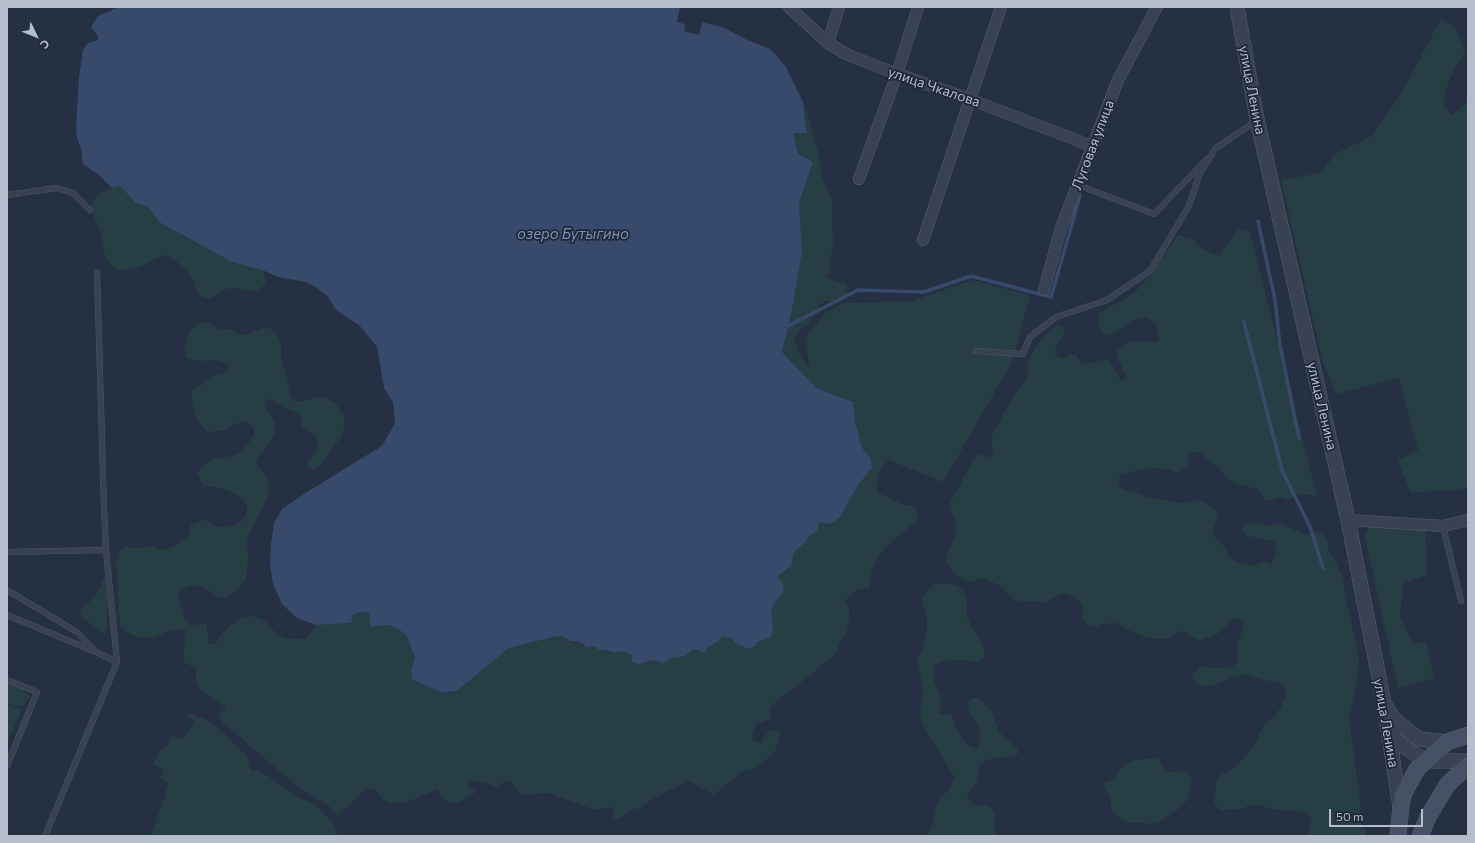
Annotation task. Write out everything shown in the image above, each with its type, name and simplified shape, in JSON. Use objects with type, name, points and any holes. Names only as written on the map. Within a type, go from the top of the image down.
[{"type":"main road","points":[[1400,806],[1403,795],[1417,769],[1447,742],[1468,735]]},
{"type":"main road","points":[[1420,836],[1428,816],[1447,785],[1468,765]]},
{"type":"main road","name":"улица Ленина","points":[[1398,836],[1400,806]]},
{"type":"main road","name":"улица Ленина","points":[[1400,806],[1410,836]]},
{"type":"street","name":"улица Чкалова","points":[[788,7],[828,43],[848,55],[897,74],[969,98],[1092,146]]},
{"type":"street","points":[[828,43],[839,7]]},
{"type":"street","points":[[860,179],[897,74],[918,7]]},
{"type":"street","points":[[923,240],[969,98],[1001,7]]},
{"type":"street","name":"Луговая улица","points":[[1044,290],[1061,228],[1118,80],[1158,7]]},
{"type":"street","name":"улица Ленина","points":[[1237,7],[1258,119],[1348,520],[1383,698],[1400,806]]},
{"type":"street","points":[[1348,520],[1443,526],[1468,520]]},
{"type":"street","points":[[1383,698],[1393,718],[1419,739],[1447,742]]},
{"type":"street","points":[[1388,731],[1404,747],[1426,761],[1468,761]]},
{"type":"lane","points":[[1078,185],[1154,214],[1216,148],[1258,119]]},
{"type":"lane","points":[[976,351],[1023,354],[1030,337],[1056,317],[1107,300],[1150,271],[1189,206],[1200,173],[1216,148]]},
{"type":"lane","points":[[7,195],[57,188],[73,193],[90,210]]},
{"type":"lane","points":[[45,836],[117,662],[106,550],[97,272]]},
{"type":"lane","points":[[1443,526],[1461,601]]},
{"type":"lane","points":[[7,552],[106,550]]},
{"type":"lane","points":[[7,590],[77,632],[96,652]]},
{"type":"lane","points":[[7,615],[117,662]]},
{"type":"lane","points":[[7,680],[37,692],[7,766]]},
{"type":"green space","points":[[1441,19],[1456,28],[1465,52],[1448,85],[1444,99],[1444,106],[1452,115],[1468,100],[1468,487],[1451,491],[1410,492],[1398,460],[1418,450],[1399,378],[1336,394],[1323,362],[1281,180],[1321,173],[1335,154],[1372,136],[1402,92]]},
{"type":"green space","points":[[804,102],[814,141],[819,153],[822,177],[832,200],[832,233],[834,240],[830,260],[831,266],[826,278],[846,284],[848,296],[832,302],[825,301],[819,306],[810,323],[800,329],[794,340],[798,352],[809,369],[806,337],[825,313],[844,303],[912,301],[972,280],[1030,295],[1012,362],[943,482],[889,460],[880,471],[877,479],[877,493],[901,504],[916,506],[918,521],[892,541],[878,557],[873,567],[870,588],[857,590],[845,600],[849,609],[849,620],[846,634],[840,641],[836,654],[769,708],[772,718],[756,724],[751,739],[762,744],[763,739],[769,731],[780,730],[779,742],[774,753],[755,768],[741,772],[714,795],[689,781],[654,798],[642,807],[628,811],[620,819],[613,818],[614,812],[610,807],[595,810],[548,793],[520,795],[510,781],[505,781],[497,787],[484,782],[468,780],[468,788],[477,791],[466,799],[455,802],[445,800],[437,789],[411,800],[390,803],[384,800],[376,790],[367,788],[338,816],[328,805],[301,789],[223,724],[219,714],[227,709],[199,689],[196,682],[196,668],[183,662],[186,631],[173,630],[149,638],[143,638],[131,634],[120,625],[116,564],[120,551],[125,547],[137,548],[150,546],[161,550],[167,549],[178,544],[182,539],[188,537],[191,524],[206,519],[215,527],[231,526],[239,523],[246,514],[247,506],[240,497],[227,490],[204,485],[197,474],[201,467],[211,460],[228,457],[240,452],[249,443],[255,432],[252,426],[246,421],[223,430],[208,432],[197,418],[193,407],[192,389],[203,384],[207,379],[214,375],[221,375],[230,365],[216,360],[197,361],[186,357],[185,350],[187,337],[190,330],[200,323],[207,322],[219,329],[232,330],[243,335],[263,328],[270,328],[279,338],[281,344],[281,358],[287,377],[290,396],[294,401],[299,402],[324,397],[335,403],[343,414],[345,421],[342,436],[321,464],[315,469],[308,468],[308,460],[318,447],[318,440],[315,436],[302,427],[302,419],[298,413],[284,408],[272,400],[265,399],[266,407],[275,426],[275,431],[270,442],[256,461],[257,465],[267,478],[269,492],[264,506],[246,542],[248,555],[246,579],[236,591],[223,598],[217,597],[206,588],[197,586],[184,588],[177,594],[184,616],[189,623],[193,625],[206,623],[209,644],[215,644],[235,622],[249,616],[263,620],[278,635],[290,638],[306,639],[316,625],[350,623],[353,615],[360,612],[370,613],[370,627],[389,625],[399,629],[407,637],[415,657],[411,670],[412,679],[440,692],[457,691],[509,648],[553,637],[562,636],[575,643],[580,642],[585,646],[594,646],[613,652],[624,651],[632,654],[633,658],[646,663],[654,660],[660,662],[664,661],[693,649],[704,653],[723,635],[749,649],[755,646],[758,642],[771,637],[773,628],[772,606],[776,601],[778,576],[788,569],[793,555],[797,549],[806,542],[808,537],[816,532],[819,522],[839,518],[859,484],[872,468],[871,459],[862,448],[855,421],[853,402],[816,388],[782,352],[793,304],[802,252],[799,203],[813,163],[798,154],[793,133],[807,133]]},
{"type":"green space","points":[[120,186],[136,203],[145,205],[151,210],[159,222],[232,262],[263,270],[266,283],[257,290],[250,291],[232,288],[213,297],[207,298],[201,296],[197,292],[193,280],[188,272],[173,259],[165,255],[130,269],[117,269],[112,266],[105,256],[100,230],[92,210],[92,205],[97,196],[101,193],[110,188]]},
{"type":"green space","points":[[1238,229],[1250,232],[1317,497],[1302,494],[1288,500],[1281,497],[1273,500],[1266,500],[1257,489],[1234,483],[1222,473],[1218,467],[1199,452],[1191,453],[1187,458],[1189,464],[1178,473],[1171,470],[1156,468],[1142,470],[1120,475],[1118,485],[1122,489],[1147,497],[1182,503],[1200,500],[1206,503],[1216,511],[1217,518],[1213,531],[1215,538],[1224,546],[1230,558],[1235,562],[1252,566],[1264,561],[1271,564],[1277,552],[1275,541],[1249,536],[1241,530],[1245,525],[1251,523],[1264,525],[1283,524],[1306,535],[1320,532],[1325,536],[1328,541],[1328,548],[1341,573],[1359,660],[1357,682],[1349,719],[1361,807],[1360,820],[1366,831],[1366,836],[1306,836],[1310,832],[1309,825],[1312,818],[1304,812],[1277,810],[1255,805],[1249,805],[1240,809],[1223,810],[1214,803],[1217,780],[1221,775],[1233,769],[1247,754],[1258,738],[1263,726],[1273,718],[1281,707],[1286,694],[1286,688],[1280,684],[1247,675],[1231,678],[1210,686],[1203,686],[1197,683],[1192,677],[1200,667],[1225,668],[1238,662],[1237,642],[1243,630],[1244,623],[1239,618],[1232,620],[1222,631],[1201,640],[1181,631],[1173,636],[1162,639],[1148,638],[1134,633],[1117,623],[1102,624],[1095,627],[1085,624],[1082,617],[1083,608],[1079,601],[1063,593],[1044,604],[1018,600],[1011,597],[1000,586],[988,580],[982,578],[975,581],[965,580],[951,569],[947,563],[948,551],[956,531],[956,523],[951,512],[950,503],[973,460],[978,455],[985,454],[989,458],[994,455],[991,441],[992,435],[1015,393],[1027,379],[1029,372],[1027,366],[1035,347],[1058,325],[1064,327],[1064,333],[1054,352],[1058,357],[1064,358],[1069,354],[1076,355],[1084,364],[1108,359],[1121,380],[1127,378],[1118,359],[1117,351],[1127,343],[1137,341],[1159,341],[1154,323],[1149,319],[1139,318],[1113,333],[1105,335],[1100,329],[1098,315],[1103,310],[1135,292],[1148,278],[1178,235],[1194,240],[1202,249],[1220,256]]},
{"type":"green space","points":[[1370,527],[1425,528],[1427,575],[1404,583],[1400,616],[1413,644],[1426,642],[1434,678],[1398,688],[1365,536]]},
{"type":"green space","points":[[105,575],[108,604],[105,634],[81,617],[82,608],[96,596]]},
{"type":"green space","points":[[946,583],[958,586],[964,593],[967,601],[967,617],[983,646],[985,657],[980,662],[950,660],[934,666],[934,680],[941,700],[939,714],[945,715],[951,713],[960,735],[966,743],[977,748],[981,735],[971,714],[968,702],[972,698],[978,698],[992,711],[998,730],[1016,747],[1019,753],[1008,757],[988,760],[983,763],[978,767],[976,782],[967,794],[969,800],[975,805],[989,806],[993,809],[996,836],[927,836],[932,825],[937,805],[955,778],[925,729],[920,716],[923,688],[917,660],[923,649],[927,628],[927,621],[922,600],[924,594],[933,585]]},
{"type":"green space","points":[[7,683],[21,689],[30,697],[23,706],[14,706],[7,703]]},
{"type":"green space","points":[[7,704],[21,710],[7,744]]},
{"type":"green space","points":[[189,713],[205,719],[221,731],[247,756],[251,771],[256,770],[270,777],[297,797],[316,805],[334,824],[338,836],[151,836],[169,783],[160,778],[164,770],[153,764],[159,752],[167,746],[171,736],[182,739],[195,722],[184,714]]},
{"type":"green space","points":[[1158,758],[1165,771],[1184,771],[1190,775],[1192,780],[1187,800],[1177,810],[1158,823],[1151,824],[1121,820],[1111,809],[1110,796],[1105,790],[1103,783],[1112,779],[1124,766],[1131,762],[1142,759]]},
{"type":"water","name":"озеро Бутыгино","points":[[119,7],[680,7],[677,22],[695,27],[697,21],[722,27],[747,40],[770,49],[786,67],[803,102],[807,133],[793,133],[798,154],[813,162],[799,203],[802,252],[793,304],[782,352],[816,388],[853,402],[855,421],[862,448],[871,459],[872,468],[859,484],[839,518],[829,524],[819,522],[816,532],[808,537],[806,542],[797,549],[793,555],[791,566],[778,576],[778,579],[784,586],[784,590],[772,608],[773,631],[771,637],[758,642],[755,646],[749,649],[736,643],[731,638],[723,636],[707,648],[706,653],[693,649],[685,656],[672,658],[663,663],[654,660],[639,664],[632,662],[632,655],[626,652],[600,650],[594,646],[587,647],[580,642],[570,641],[562,636],[553,637],[509,648],[457,691],[440,692],[412,679],[411,670],[415,657],[407,637],[399,629],[389,625],[370,627],[370,613],[360,612],[353,615],[351,623],[316,625],[297,618],[282,604],[273,584],[270,564],[274,523],[282,509],[382,446],[395,423],[393,402],[384,388],[377,347],[360,326],[336,310],[328,297],[317,288],[306,282],[279,277],[262,270],[232,262],[159,222],[151,210],[145,205],[136,203],[120,186],[112,188],[99,175],[83,164],[76,127],[79,77],[83,50],[88,43],[98,40],[98,36],[91,27],[98,16]]},
{"type":"pier","points":[[696,19],[703,20],[699,35],[684,31],[686,22],[694,24]]},
{"type":"waterway","points":[[788,326],[858,290],[924,292],[971,276],[1051,297],[1080,196]]},
{"type":"waterway","points":[[1258,221],[1275,300],[1280,345],[1299,438]]},
{"type":"waterway","points":[[1244,322],[1282,470],[1310,527],[1323,568]]}]
